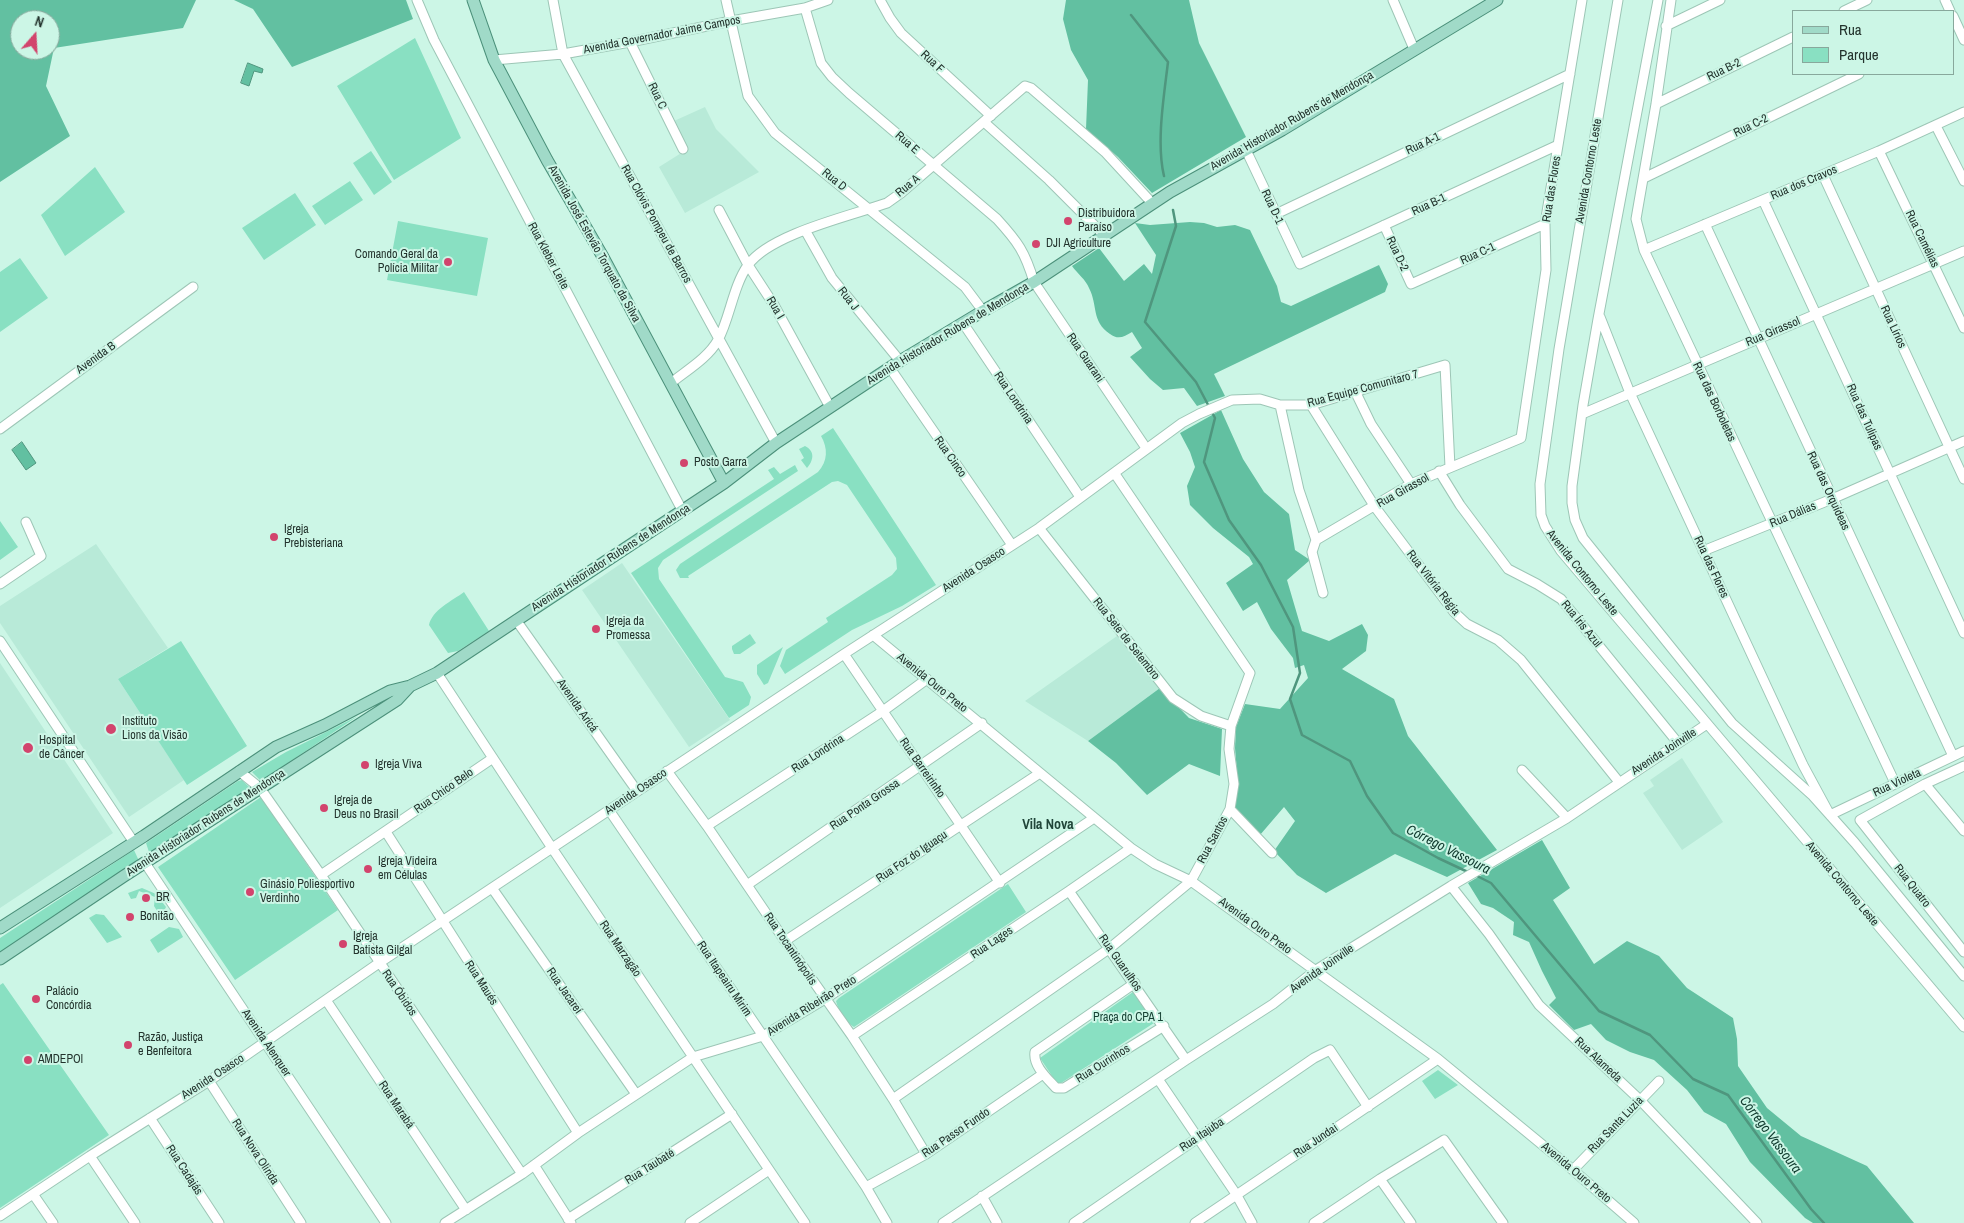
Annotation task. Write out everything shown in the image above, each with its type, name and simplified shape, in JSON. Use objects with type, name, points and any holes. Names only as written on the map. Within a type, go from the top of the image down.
[{"type":"main road","name":"Avenida José Estevão Torquato da Silva","points":[[473,0],[494,60],[547,160],[603,257],[724,483]]},
{"type":"main road","name":"Avenida Historiador Rubens de Mendonça","points":[[0,928],[276,747],[325,725],[390,691],[410,686],[437,673],[724,483],[776,443],[900,361],[983,310],[1034,282],[1152,203],[1246,150],[1497,0]]},
{"type":"main road","name":"Avenida Historiador Rubens de Mendonça","points":[[0,959],[397,700],[410,686]]},
{"type":"main road","points":[[325,725],[328,731],[328,745]]},
{"type":"street","name":"Rua Kleber Leite","points":[[417,0],[434,40],[682,510]]},
{"type":"street","name":"Rua Clóvis Pompeu de Barros","points":[[553,0],[563,54],[776,443]]},
{"type":"street","name":"Rua D","points":[[726,0],[748,96],[769,126],[775,133],[965,287],[983,310]]},
{"type":"street","name":"Avenida Governador Jaime Campos","points":[[494,60],[563,54],[630,42],[805,8],[828,0]]},
{"type":"street","name":"Rua F","points":[[880,0],[901,33],[991,116]]},
{"type":"street","points":[[1393,0],[1414,49]]},
{"type":"street","name":"Rua das Flores","points":[[1520,438],[1546,270],[1545,224],[1582,0]]},
{"type":"street","name":"Avenida Contorno Leste","points":[[1618,0],[1567,298],[1542,463],[1540,484],[1541,515],[1557,546],[1964,1028]]},
{"type":"street","name":"Avenida Contorno Leste","points":[[1658,0],[1582,414],[1572,486],[1575,520],[1583,538],[1732,723],[1786,771],[1830,815],[1964,976]]},
{"type":"street","name":"Rua das Borboletas","points":[[1671,0],[1656,104],[1636,218],[1644,250],[1696,365],[1894,784]]},
{"type":"street","points":[[1666,26],[1720,0]]},
{"type":"street","points":[[1846,10],[1867,0]]},
{"type":"street","name":"Rua E","points":[[805,8],[816,50],[826,70],[849,93],[997,219],[1018,242],[1029,265]]},
{"type":"street","points":[[1955,27],[1964,40]]},
{"type":"street","name":"Rua B-2","points":[[1656,104],[1792,37]]},
{"type":"street","name":"Rua C","points":[[630,42],[683,149]]},
{"type":"street","name":"Rua A-1","points":[[1276,214],[1570,74]]},
{"type":"street","name":"Rua C-2","points":[[1644,178],[1857,75]]},
{"type":"street","name":"Rua A","points":[[670,384],[711,350],[719,338],[730,304],[748,265],[763,250],[781,239],[887,203],[1023,87],[1030,86],[1105,152],[1152,203]]},
{"type":"street","name":"Rua dos Cravos","points":[[1644,250],[1880,151],[1964,112]]},
{"type":"street","points":[[984,122],[1048,180],[1104,235]]},
{"type":"street","points":[[1936,126],[1964,181]]},
{"type":"street","name":"Rua B-1","points":[[1300,264],[1558,145]]},
{"type":"street","name":"Rua D-1","points":[[1246,150],[1300,264]]},
{"type":"street","name":"Rua Camélias","points":[[1880,151],[1964,328]]},
{"type":"street","name":"Rua Lírios","points":[[1823,175],[1964,479]]},
{"type":"street","name":"Rua das Tulipas","points":[[1763,200],[1964,633]]},
{"type":"street","name":"Rua I","points":[[719,210],[748,265],[774,305],[830,408]]},
{"type":"street","name":"Rua C-1","points":[[1411,284],[1545,224]]},
{"type":"street","name":"Rua das Orquídeas","points":[[1705,224],[1953,756]]},
{"type":"street","name":"Rua D-2","points":[[1384,225],[1411,284]]},
{"type":"street","name":"Rua J","points":[[805,230],[832,278],[900,361]]},
{"type":"street","name":"Rua Girassol","points":[[1582,414],[1964,251]]},
{"type":"street","name":"Rua Guarani","points":[[1029,265],[1034,282],[1146,448]]},
{"type":"street","name":"Avenida B","points":[[0,428],[193,288]]},
{"type":"street","name":"Rua das Flores","points":[[1599,316],[1630,393],[1703,551],[1803,765],[1830,815]]},
{"type":"street","name":"Rua Londrina","points":[[963,323],[1080,498]]},
{"type":"street","name":"Rua Equipe Comunitaro 7","points":[[1280,405],[1311,405],[1445,365],[1450,467]]},
{"type":"street","name":"Rua Cinco","points":[[890,368],[1012,545]]},
{"type":"street","points":[[1356,393],[1371,424],[1411,484]]},
{"type":"street","name":"Avenida Osasco","points":[[0,1216],[90,1156],[209,1081],[379,963],[637,791],[1039,528],[1182,423],[1232,400],[1260,399],[1280,405]]},
{"type":"street","points":[[1280,405],[1299,490],[1316,540],[1312,552],[1323,593]]},
{"type":"street","name":"Rua Vitória Régia","points":[[1311,405],[1375,507],[1454,612],[1467,624],[1498,640],[1521,660],[1619,782]]},
{"type":"street","name":"Rua Girassol","points":[[1316,540],[1375,507],[1411,484],[1520,438]]},
{"type":"street","name":"Rua Dálias","points":[[1703,551],[1832,499],[1964,441]]},
{"type":"street","name":"Rua Íris Azul","points":[[1440,471],[1460,505],[1508,569],[1561,599],[1678,743]]},
{"type":"street","name":"Rua Santos","points":[[893,1099],[1110,948],[1191,881],[1230,809],[1234,784],[1230,749],[1231,726],[1250,673],[1115,474]]},
{"type":"street","points":[[0,584],[41,556],[26,522]]},
{"type":"street","name":"Rua Sete de Setembro","points":[[1039,528],[1173,698],[1201,716],[1231,726]]},
{"type":"street","name":"Avenida Aricá","points":[[516,620],[637,791]]},
{"type":"street","name":"Avenida Ouro Preto","points":[[873,635],[982,723],[1131,848],[1155,864],[1191,881],[1438,1059],[1573,1170],[1634,1223]]},
{"type":"street","points":[[0,641],[134,841]]},
{"type":"street","name":"Rua Barreirinho","points":[[844,654],[1000,883]]},
{"type":"street","name":"Rua Marzagão","points":[[437,673],[552,848],[805,1223]]},
{"type":"street","name":"Rua Londrina","points":[[707,826],[883,711],[927,679]]},
{"type":"street","name":"Rua Ponta Grossa","points":[[747,885],[921,767],[982,723]]},
{"type":"street","name":"Avenida Joinville","points":[[943,1223],[1273,1004],[1316,970],[1451,886],[1567,818],[1707,724]]},
{"type":"street","name":"Rua Violeta","points":[[1830,815],[1964,751]]},
{"type":"street","name":"Rua Chico Belo","points":[[321,875],[493,758]]},
{"type":"street","points":[[1964,766],[1925,784],[1964,831]]},
{"type":"street","points":[[1522,770],[1567,818]]},
{"type":"street","name":"Rua Óbidos","points":[[240,771],[260,788],[321,875],[522,1174]]},
{"type":"street","name":"Rua Tocantinópolis","points":[[667,772],[707,826],[825,1000],[852,1036],[926,1154]]},
{"type":"street","name":"Rua Foz do Iguaçu","points":[[785,941],[1040,773]]},
{"type":"street","name":"Rua Quatro","points":[[1925,784],[1860,820],[1964,952]]},
{"type":"street","points":[[1230,809],[1272,852]]},
{"type":"street","name":"Rua Itapeairu Mirim","points":[[609,810],[866,1187],[887,1223]]},
{"type":"street","name":"Avenida Ribeirão Preto","points":[[445,1223],[522,1174],[578,1133],[693,1057],[763,1036],[825,1000],[1094,818]]},
{"type":"street","name":"Rua Maués","points":[[386,832],[578,1133]]},
{"type":"street","name":"Rua Lages","points":[[852,1036],[1070,891],[1131,848]]},
{"type":"street","name":"Avenida Alenquer","points":[[145,863],[386,1223]]},
{"type":"street","name":"Rua Alameda","points":[[1451,886],[1489,934],[1539,1005],[1640,1100],[1757,1223]]},
{"type":"street","name":"Rua Jacareí","points":[[492,888],[636,1094]]},
{"type":"street","name":"Rua Guarulhos","points":[[1070,891],[1186,1060]]},
{"type":"street","points":[[1043,1074],[1034,1059],[1035,1052],[1135,984]]},
{"type":"street","name":"Rua Marabá","points":[[326,1000],[466,1210]]},
{"type":"street","name":"Rua Ourinhos","points":[[1043,1074],[1056,1088],[1064,1088],[1164,1026]]},
{"type":"street","name":"Rua Itajuba","points":[[1074,1223],[1314,1058],[1330,1050],[1368,1106]]},
{"type":"street","name":"Rua Jundai","points":[[1195,1223],[1438,1059]]},
{"type":"street","name":"Rua Passo Fundo","points":[[866,1187],[926,1154],[1043,1074]]},
{"type":"street","points":[[1158,1079],[1236,1194],[1252,1223]]},
{"type":"street","name":"Rua Nova Olinda","points":[[209,1081],[301,1223]]},
{"type":"street","name":"Rua Santa Luzia","points":[[1573,1170],[1659,1081]]},
{"type":"street","name":"Rua Taubaté","points":[[569,1221],[732,1114]]},
{"type":"street","name":"Rua Cadajás","points":[[150,1118],[219,1223]]},
{"type":"street","points":[[1314,1223],[1327,1220],[1380,1179],[1444,1140],[1503,1223]]},
{"type":"street","points":[[90,1156],[135,1223]]},
{"type":"street","points":[[534,1165],[569,1221]]},
{"type":"street","points":[[690,1223],[769,1170]]},
{"type":"street","points":[[1380,1179],[1411,1223]]},
{"type":"street","points":[[33,1194],[53,1223]]},
{"type":"street","points":[[982,1196],[997,1223]]},
{"type":"shaded area","points":[[0,0],[196,0],[183,28],[60,47],[60,10],[10,10],[10,60],[51,60],[46,86],[70,136],[0,182]]},
{"type":"shaded area","points":[[234,0],[406,0],[413,19],[292,67],[253,9]]},
{"type":"shaded area","points":[[1066,0],[1189,0],[1199,43],[1246,137],[1152,193],[1118,157],[1086,129],[1088,80],[1071,50],[1063,19]]},
{"type":"shaded area","points":[[248,63],[263,69],[262,73],[254,71],[249,86],[241,83]]},
{"type":"shaded area","points":[[705,107],[716,129],[759,172],[685,213],[659,167],[686,150],[674,121]]},
{"type":"shaded area","points":[[1190,222],[1204,223],[1217,227],[1235,225],[1250,230],[1277,286],[1281,302],[1291,306],[1379,265],[1388,284],[1385,292],[1214,374],[1225,396],[1197,406],[1184,388],[1163,390],[1130,357],[1142,348],[1132,332],[1118,337],[1113,336],[1104,329],[1097,318],[1088,285],[1072,266],[1099,248],[1124,281],[1144,264],[1152,274],[1156,255],[1135,223],[1150,225]]},
{"type":"shaded area","points":[[1221,410],[1243,459],[1264,492],[1289,514],[1295,550],[1310,560],[1287,580],[1302,631],[1329,641],[1362,624],[1368,635],[1366,651],[1342,669],[1394,699],[1408,736],[1497,850],[1447,877],[1395,854],[1326,893],[1297,875],[1274,851],[1295,821],[1284,807],[1260,835],[1234,808],[1238,784],[1235,748],[1236,727],[1245,704],[1280,709],[1308,678],[1304,665],[1295,668],[1293,658],[1271,629],[1257,602],[1243,611],[1226,583],[1253,564],[1249,557],[1213,528],[1190,505],[1187,486],[1195,467],[1180,433]]},
{"type":"shaded area","points":[[22,442],[36,463],[26,470],[12,450]]},
{"type":"shaded area","name":"Instituto Lions da Visão","points":[[96,544],[168,648],[118,679],[184,780],[129,817],[0,623],[0,606]]},
{"type":"shaded area","points":[[622,563],[730,720],[689,747],[582,590]]},
{"type":"shaded area","points":[[1117,636],[1160,688],[1088,741],[1025,701]]},
{"type":"shaded area","name":"Hospital de Câncer","points":[[0,663],[113,833],[0,908]]},
{"type":"shaded area","points":[[1160,688],[1189,718],[1222,729],[1220,776],[1189,764],[1147,795],[1116,763],[1088,741]]},
{"type":"shaded area","points":[[1682,758],[1723,822],[1682,850],[1643,793],[1654,786],[1650,780]]},
{"type":"shaded area","points":[[1542,840],[1570,888],[1553,900],[1594,964],[1627,941],[1659,956],[1687,988],[1733,1018],[1737,1039],[1738,1066],[1767,1108],[1801,1136],[1867,1166],[1914,1223],[1813,1223],[1805,1218],[1750,1162],[1726,1124],[1704,1112],[1687,1090],[1654,1060],[1630,1052],[1606,1040],[1591,1024],[1574,1030],[1549,1005],[1556,998],[1529,942],[1513,935],[1514,922],[1493,908],[1481,904],[1468,883]]},
{"type":"green space","points":[[415,38],[461,138],[394,180],[337,86]]},
{"type":"green space","points":[[371,151],[392,182],[374,195],[353,163]]},
{"type":"green space","points":[[95,167],[125,212],[65,256],[41,215]]},
{"type":"green space","points":[[350,181],[363,200],[325,225],[312,206]]},
{"type":"green space","points":[[295,193],[316,225],[264,260],[242,228]]},
{"type":"green space","points":[[398,221],[488,238],[477,296],[387,280]]},
{"type":"green space","points":[[20,258],[48,298],[0,332],[0,272]]},
{"type":"green space","points":[[833,428],[936,585],[902,606],[852,630],[785,674],[780,666],[786,650],[828,622],[826,618],[892,575],[897,569],[896,558],[847,485],[838,481],[832,482],[688,576],[689,578],[680,578],[676,570],[680,564],[818,472],[824,463],[826,454],[821,436]]},
{"type":"green space","points":[[805,446],[812,453],[811,462],[807,468],[801,460],[804,458],[799,449]]},
{"type":"green space","points":[[795,465],[798,471],[663,560],[658,568],[659,579],[725,677],[743,682],[751,697],[749,705],[729,718],[631,573],[774,479],[768,470],[774,467],[780,474]]},
{"type":"green space","points":[[0,521],[18,547],[0,560]]},
{"type":"green space","points":[[464,592],[489,631],[458,651],[448,653],[429,625],[438,610]]},
{"type":"green space","points":[[750,634],[756,643],[740,654],[734,654],[732,646]]},
{"type":"green space","points":[[181,641],[247,746],[187,785],[118,679]]},
{"type":"green space","points":[[783,647],[768,683],[764,685],[757,674],[757,665]]},
{"type":"green space","points":[[358,716],[261,781],[252,772],[286,752]]},
{"type":"green space","points":[[242,780],[250,788],[150,855],[146,843]]},
{"type":"green space","points":[[261,797],[338,910],[235,980],[158,867]]},
{"type":"green space","points":[[134,850],[139,861],[0,953],[0,938]]},
{"type":"green space","points":[[1008,884],[1026,912],[854,1027],[845,1019],[837,1005],[836,1001],[839,998]]},
{"type":"green space","points":[[142,888],[156,894],[166,907],[164,911],[159,914],[154,906],[155,897],[139,891],[136,898],[131,899],[128,893]]},
{"type":"green space","points":[[96,914],[104,915],[122,937],[107,943],[89,918]]},
{"type":"green space","points":[[169,927],[179,929],[183,937],[158,953],[150,940]]},
{"type":"green space","name":"AMDEPOl","points":[[3,983],[109,1135],[0,1208],[0,985]]},
{"type":"green space","name":"Praça do CPA 1","points":[[1133,992],[1154,1023],[1058,1085],[1040,1058]]},
{"type":"green space","points":[[1438,1070],[1458,1085],[1435,1099],[1422,1081]]},
{"type":"waterway","name":"Córrego Vassoura","points":[[1131,15],[1168,62],[1161,134],[1164,176]]},
{"type":"waterway","name":"Córrego Vassoura","points":[[1173,210],[1176,226],[1145,322],[1196,382],[1215,418],[1204,462],[1229,520],[1261,565],[1293,627],[1300,673],[1290,699],[1302,735],[1350,761],[1367,796],[1393,833],[1470,873]]},
{"type":"waterway","name":"Córrego Vassoura","points":[[1475,875],[1491,883],[1599,1011],[1650,1035],[1693,1079],[1728,1095],[1811,1209],[1824,1223]]},
{"type":"place","name":"Distribuidora Paraíso","points":[[1068,221]]},
{"type":"place","name":"DJI Agriculture","points":[[1036,244]]},
{"type":"place","name":"Comando Geral da Polícia Militar","points":[[448,262]]},
{"type":"place","name":"Posto Garra","points":[[684,463]]},
{"type":"place","name":"Igreja Prebisteriana","points":[[274,537]]},
{"type":"place","name":"Igreja da Promessa","points":[[596,629]]},
{"type":"place","name":"Instituto Lions da Visão","points":[[111,729]]},
{"type":"place","name":"Hospital de Câncer","points":[[28,748]]},
{"type":"place","name":"Igreja Viva","points":[[365,765]]},
{"type":"place","name":"Igreja de Deus no Brasil","points":[[324,808]]},
{"type":"place","name":"Igreja Videira em Células","points":[[368,869]]},
{"type":"place","name":"Ginásio Poliesportivo Verdinho","points":[[250,892]]},
{"type":"place","name":"BR","points":[[146,898]]},
{"type":"place","name":"Bonitão","points":[[130,917]]},
{"type":"place","name":"Igreja Batista Gilgal","points":[[343,944]]},
{"type":"place","name":"Palácio Concórdia","points":[[36,999]]},
{"type":"place","name":"Razão, Justiça e Benfeitora","points":[[128,1045]]},
{"type":"place","name":"AMDEPOl","points":[[28,1060]]},
{"type":"district","name":"Vila Nova","points":[[1048,825]]}]
